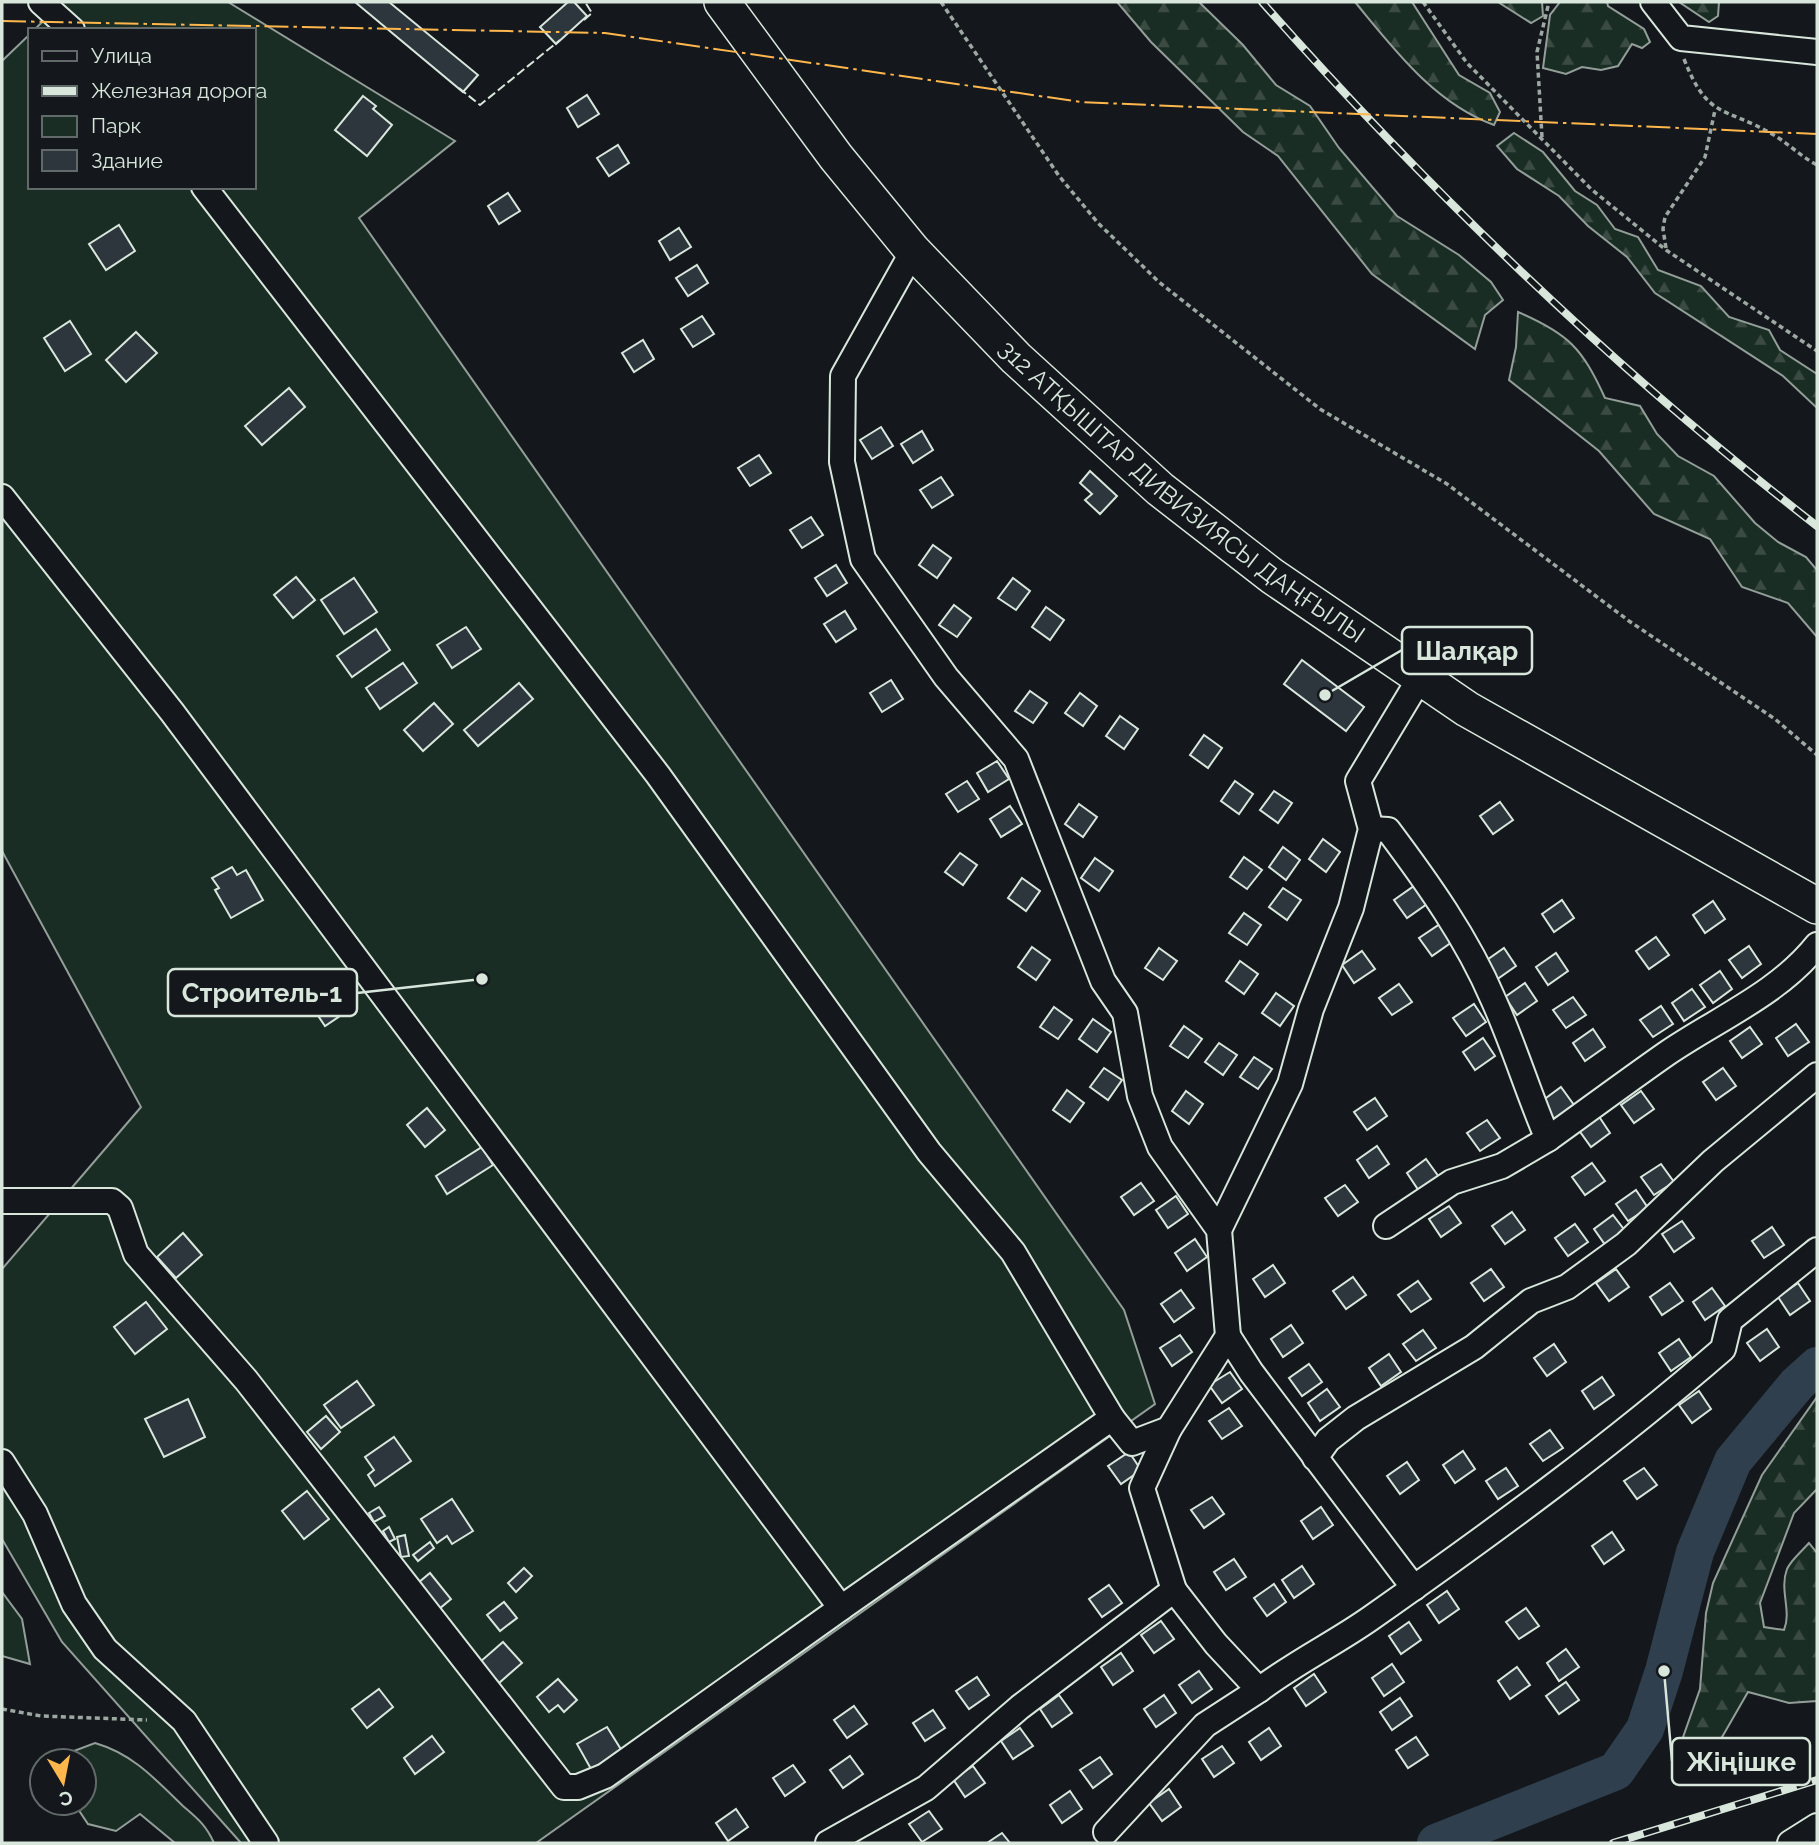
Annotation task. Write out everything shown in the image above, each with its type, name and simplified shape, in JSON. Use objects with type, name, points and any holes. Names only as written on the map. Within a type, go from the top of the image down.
[{"type":"highway","name":"312 АТҚЫШТАР ДИВИЗИЯСЫ ДАҢҒЫЛЫ","points":[[722,2],[836,158],[913,251],[1016,358],[1151,481],[1272,576],[1420,678],[1514,737],[1817,906]]},
{"type":"lane","points":[[41,2],[70,28]]},
{"type":"lane","points":[[1653,2],[1681,38],[1817,52]]},
{"type":"lane","points":[[206,189],[657,775],[929,1152],[1013,1252],[1112,1418],[1132,1443],[1169,1429]]},
{"type":"lane","points":[[913,251],[843,376],[842,462],[863,559],[946,677],[1016,759],[1104,981],[1125,1013],[1140,1096],[1160,1147],[1219,1230],[1228,1336],[1315,1458],[1414,1588]]},
{"type":"lane","points":[[2,496],[172,712],[841,1608]]},
{"type":"lane","points":[[1219,1230],[1290,1084],[1311,1009],[1351,908],[1371,829],[1358,781],[1420,678]]},
{"type":"lane","points":[[1371,829],[1388,830],[1424,877],[1459,936],[1493,998],[1548,1139]]},
{"type":"lane","points":[[1386,1226],[1452,1182],[1502,1166],[1548,1139],[1667,1054],[1770,989],[1801,965],[1817,945]]},
{"type":"lane","points":[[1315,1458],[1328,1440],[1356,1418],[1474,1347],[1531,1301],[1567,1287],[1626,1244],[1713,1161],[1817,1075]]},
{"type":"lane","points":[[2,1201],[112,1201],[120,1208],[136,1254],[246,1380],[564,1787],[578,1787],[605,1776],[1112,1418]]},
{"type":"lane","points":[[1106,1832],[1205,1725],[1259,1690],[1295,1662],[1360,1626],[1524,1510],[1681,1386],[1723,1349],[1730,1320],[1817,1250]]},
{"type":"lane","points":[[1228,1336],[1169,1429],[1142,1488],[1174,1590],[1216,1644],[1259,1690]]},
{"type":"lane","points":[[2,1462],[35,1514],[74,1604],[105,1649],[184,1721],[266,1843]]},
{"type":"lane","points":[[828,1843],[926,1788],[1020,1707],[1174,1590]]},
{"type":"lane","points":[[1790,1843],[1817,1826]]},
{"type":"path","points":[[941,2],[1059,176],[1098,223],[1159,282],[1320,409],[1447,484],[1629,621],[1775,719],[1817,755]]},
{"type":"path","points":[[1423,2],[1467,63],[1591,190],[1666,250],[1817,351]]},
{"type":"path","points":[[1542,137],[1537,52],[1549,2]]},
{"type":"path","points":[[1681,38],[1684,57],[1694,83],[1716,110],[1773,135],[1797,155],[1817,165]]},
{"type":"path","points":[[1666,250],[1663,229],[1665,217],[1705,157],[1716,110]]},
{"type":"path","points":[[2,1709],[41,1716],[184,1721]]},
{"type":"green space","points":[[63,2],[228,2],[455,141],[359,218],[1124,1310],[1155,1404],[536,1843],[241,1843],[62,1642],[2,1539],[2,1269],[141,1107],[2,851],[2,61],[28,36],[28,189],[256,189],[256,28],[36,28]]},
{"type":"green space","points":[[1117,2],[1199,2],[1243,45],[1276,85],[1310,106],[1339,148],[1397,216],[1459,255],[1491,282],[1503,300],[1485,315],[1475,349],[1372,274],[1278,156],[1243,132],[1151,42]]},
{"type":"green space","points":[[1355,2],[1412,2],[1459,75],[1490,93],[1500,112],[1494,125],[1452,103],[1434,89],[1400,56]]},
{"type":"green space","points":[[1498,2],[1542,2],[1543,16],[1531,23]]},
{"type":"green space","points":[[1560,2],[1607,2],[1608,6],[1644,29],[1650,42],[1642,48],[1632,44],[1618,66],[1601,70],[1582,67],[1566,74],[1543,68],[1550,15]]},
{"type":"green space","points":[[1679,2],[1719,2],[1718,16],[1709,22]]},
{"type":"green space","points":[[1514,133],[1543,152],[1575,191],[1597,205],[1615,229],[1638,237],[1658,270],[1701,286],[1729,317],[1769,330],[1780,350],[1817,374],[1817,408],[1783,376],[1655,293],[1627,257],[1588,226],[1559,196],[1517,169],[1497,146]]},
{"type":"green space","points":[[1518,312],[1550,328],[1572,344],[1589,367],[1605,398],[1640,406],[1657,434],[1678,456],[1714,476],[1755,523],[1778,542],[1806,557],[1817,570],[1817,637],[1788,603],[1742,587],[1710,539],[1654,514],[1599,451],[1509,380],[1516,347]]},
{"type":"green space","points":[[1817,1397],[1817,1489],[1794,1513],[1760,1603],[1764,1627],[1784,1630],[1787,1615],[1784,1585],[1787,1569],[1809,1543],[1817,1553],[1817,1701],[1789,1703],[1748,1692],[1710,1758],[1676,1757],[1700,1689],[1706,1613],[1713,1583],[1762,1475]]},
{"type":"green space","points":[[2,1592],[22,1619],[30,1664],[2,1656]]},
{"type":"green space","points":[[95,1743],[109,1748],[143,1769],[201,1823],[214,1843],[175,1843],[140,1814],[116,1831],[88,1824],[83,1817],[98,1817],[98,1747],[84,1747]]},
{"type":"building","points":[[355,2],[389,2],[478,75],[463,92]]},
{"type":"building","points":[[568,2],[574,2],[587,16],[556,44],[540,27]]},
{"type":"building","points":[[587,95],[599,114],[578,127],[567,108]]},
{"type":"building","points":[[363,96],[376,106],[373,109],[392,125],[367,156],[335,130]]},
{"type":"building","points":[[618,145],[629,163],[609,176],[597,158]]},
{"type":"building","points":[[508,193],[520,211],[499,224],[488,206]]},
{"type":"building","points":[[119,225],[135,251],[106,270],[89,244]]},
{"type":"building","points":[[679,228],[691,247],[670,260],[659,241]]},
{"type":"building","points":[[697,265],[708,283],[688,296],[676,278]]},
{"type":"building","points":[[702,316],[714,334],[693,347],[681,329]]},
{"type":"building","points":[[70,321],[91,354],[65,371],[44,338]]},
{"type":"building","points":[[136,332],[157,353],[126,382],[106,360]]},
{"type":"building","points":[[643,340],[654,359],[634,372],[622,353]]},
{"type":"building","points":[[289,388],[305,407],[262,445],[245,426]]},
{"type":"building","points":[[881,427],[893,446],[872,459],[860,440]]},
{"type":"building","points":[[922,431],[933,450],[913,463],[901,444]]},
{"type":"building","points":[[759,455],[771,473],[750,486],[738,468]]},
{"type":"building","points":[[1090,471],[1117,496],[1100,514],[1085,500],[1092,494],[1080,483]]},
{"type":"building","points":[[941,477],[953,495],[932,508],[920,490]]},
{"type":"building","points":[[811,517],[823,535],[802,548],[790,530]]},
{"type":"building","points":[[933,545],[951,558],[937,578],[919,565]]},
{"type":"building","points":[[836,565],[847,583],[827,596],[815,578]]},
{"type":"building","points":[[296,577],[315,600],[293,618],[274,595]]},
{"type":"building","points":[[354,578],[377,612],[344,634],[321,600]]},
{"type":"building","points":[[1013,578],[1030,591],[1016,610],[998,598]]},
{"type":"building","points":[[954,605],[971,618],[957,637],[939,625]]},
{"type":"building","points":[[1046,607],[1064,620],[1050,640],[1032,627]]},
{"type":"building","points":[[845,611],[856,629],[836,642],[824,624]]},
{"type":"building","points":[[466,627],[481,649],[452,668],[437,645]]},
{"type":"building","points":[[376,629],[390,650],[352,677],[337,656]]},
{"type":"building","points":[[1302,660],[1364,707],[1346,731],[1284,684]]},
{"type":"building","points":[[403,663],[417,683],[380,709],[366,688]]},
{"type":"building","points":[[891,680],[903,699],[882,712],[870,693]]},
{"type":"building","points":[[519,683],[533,699],[478,746],[464,730]]},
{"type":"building","points":[[1030,691],[1047,703],[1033,723],[1015,711]]},
{"type":"building","points":[[1080,693],[1097,706],[1083,726],[1065,713]]},
{"type":"building","points":[[434,703],[453,724],[423,751],[404,730]]},
{"type":"building","points":[[1120,716],[1138,729],[1124,749],[1106,736]]},
{"type":"building","points":[[1204,735],[1222,748],[1208,768],[1190,755]]},
{"type":"building","points":[[997,761],[1009,779],[988,792],[977,773]]},
{"type":"building","points":[[967,781],[979,799],[958,812],[946,794]]},
{"type":"building","points":[[1235,781],[1253,794],[1239,814],[1221,801]]},
{"type":"building","points":[[1274,791],[1292,803],[1278,823],[1260,810]]},
{"type":"building","points":[[1500,802],[1513,820],[1493,834],[1480,816]]},
{"type":"building","points":[[1079,804],[1097,817],[1083,837],[1065,824]]},
{"type":"building","points":[[1010,806],[1022,824],[1001,837],[990,819]]},
{"type":"building","points":[[1323,839],[1340,852],[1326,872],[1309,859]]},
{"type":"building","points":[[1283,847],[1300,860],[1286,880],[1269,867]]},
{"type":"building","points":[[960,853],[977,865],[963,885],[945,872]]},
{"type":"building","points":[[1244,857],[1262,870],[1247,889],[1230,877]]},
{"type":"building","points":[[1095,858],[1113,871],[1099,891],[1081,878]]},
{"type":"building","points":[[232,867],[237,875],[246,870],[263,900],[231,918],[215,890],[219,888],[212,878]]},
{"type":"building","points":[[1022,878],[1040,891],[1026,911],[1008,898]]},
{"type":"building","points":[[1414,886],[1427,904],[1407,918],[1394,900]]},
{"type":"building","points":[[1283,888],[1301,900],[1287,920],[1269,907]]},
{"type":"building","points":[[1562,900],[1574,918],[1554,932],[1542,914]]},
{"type":"building","points":[[1713,901],[1725,919],[1705,933],[1693,915]]},
{"type":"building","points":[[1244,913],[1261,925],[1247,945],[1229,933]]},
{"type":"building","points":[[1440,924],[1452,942],[1432,956],[1419,938]]},
{"type":"building","points":[[1656,937],[1669,955],[1649,969],[1636,951]]},
{"type":"building","points":[[1749,946],[1761,964],[1742,978],[1729,960]]},
{"type":"building","points":[[1032,947],[1050,960],[1036,980],[1018,967]]},
{"type":"building","points":[[1159,948],[1177,961],[1163,980],[1145,968]]},
{"type":"building","points":[[1504,948],[1516,966],[1496,980],[1484,962]]},
{"type":"building","points":[[1362,951],[1375,969],[1354,983],[1342,965]]},
{"type":"building","points":[[1556,953],[1568,971],[1548,985],[1536,967]]},
{"type":"building","points":[[1240,961],[1258,974],[1244,994],[1226,981]]},
{"type":"building","points":[[1720,971],[1732,989],[1713,1003],[1700,985]]},
{"type":"building","points":[[334,975],[355,1006],[325,1026],[304,995]]},
{"type":"building","points":[[1525,983],[1537,1001],[1517,1015],[1505,997]]},
{"type":"building","points":[[1399,984],[1412,1002],[1392,1015],[1379,998]]},
{"type":"building","points":[[1692,989],[1705,1007],[1684,1021],[1672,1003]]},
{"type":"building","points":[[1276,993],[1294,1006],[1280,1026],[1262,1013]]},
{"type":"building","points":[[1573,997],[1586,1015],[1566,1028],[1553,1010]]},
{"type":"building","points":[[1474,1004],[1486,1022],[1466,1036],[1453,1018]]},
{"type":"building","points":[[1661,1006],[1673,1024],[1653,1037],[1640,1020]]},
{"type":"building","points":[[1054,1007],[1072,1020],[1058,1039],[1040,1027]]},
{"type":"building","points":[[1093,1019],[1111,1032],[1097,1052],[1079,1039]]},
{"type":"building","points":[[1796,1024],[1809,1042],[1788,1056],[1776,1038]]},
{"type":"building","points":[[1184,1026],[1202,1039],[1188,1058],[1170,1046]]},
{"type":"building","points":[[1750,1027],[1762,1044],[1742,1058],[1730,1041]]},
{"type":"building","points":[[1593,1029],[1605,1047],[1585,1061],[1573,1043]]},
{"type":"building","points":[[1483,1038],[1495,1056],[1475,1070],[1463,1052]]},
{"type":"building","points":[[1219,1043],[1237,1055],[1223,1075],[1205,1062]]},
{"type":"building","points":[[1254,1057],[1272,1069],[1258,1089],[1240,1077]]},
{"type":"building","points":[[1104,1068],[1122,1080],[1108,1100],[1090,1087]]},
{"type":"building","points":[[1723,1068],[1736,1086],[1716,1100],[1703,1082]]},
{"type":"building","points":[[1561,1087],[1574,1105],[1554,1119],[1542,1101]]},
{"type":"building","points":[[1067,1090],[1084,1103],[1070,1122],[1053,1110]]},
{"type":"building","points":[[1186,1091],[1203,1104],[1189,1124],[1172,1111]]},
{"type":"building","points":[[1641,1091],[1654,1109],[1634,1123],[1621,1105]]},
{"type":"building","points":[[1375,1098],[1387,1116],[1367,1130],[1354,1112]]},
{"type":"building","points":[[427,1108],[445,1130],[425,1147],[407,1125]]},
{"type":"building","points":[[1598,1115],[1610,1133],[1591,1147],[1578,1129]]},
{"type":"building","points":[[1487,1120],[1500,1138],[1480,1151],[1467,1133]]},
{"type":"building","points":[[1377,1146],[1389,1164],[1369,1178],[1357,1160]]},
{"type":"building","points":[[482,1147],[493,1165],[447,1194],[436,1176]]},
{"type":"building","points":[[1426,1159],[1439,1177],[1419,1191],[1407,1173]]},
{"type":"building","points":[[1592,1163],[1605,1181],[1585,1195],[1572,1177]]},
{"type":"building","points":[[1661,1164],[1674,1182],[1654,1195],[1641,1177]]},
{"type":"building","points":[[1141,1183],[1154,1201],[1134,1215],[1121,1197]]},
{"type":"building","points":[[1345,1185],[1358,1202],[1338,1216],[1325,1198]]},
{"type":"building","points":[[1636,1190],[1648,1208],[1628,1221],[1616,1204]]},
{"type":"building","points":[[1176,1196],[1188,1214],[1168,1228],[1156,1210]]},
{"type":"building","points":[[1449,1206],[1461,1223],[1441,1237],[1429,1219]]},
{"type":"building","points":[[1512,1212],[1525,1230],[1505,1244],[1492,1226]]},
{"type":"building","points":[[1613,1215],[1626,1232],[1606,1246],[1594,1229]]},
{"type":"building","points":[[1682,1221],[1694,1238],[1674,1252],[1662,1234]]},
{"type":"building","points":[[1575,1224],[1588,1242],[1568,1256],[1555,1238]]},
{"type":"building","points":[[1772,1227],[1784,1245],[1764,1258],[1752,1241]]},
{"type":"building","points":[[183,1233],[202,1255],[176,1278],[157,1257]]},
{"type":"building","points":[[1195,1239],[1207,1257],[1187,1271],[1175,1253]]},
{"type":"building","points":[[1273,1265],[1285,1283],[1265,1297],[1253,1279]]},
{"type":"building","points":[[1491,1269],[1504,1287],[1484,1301],[1471,1283]]},
{"type":"building","points":[[1616,1269],[1629,1287],[1609,1301],[1596,1283]]},
{"type":"building","points":[[1353,1277],[1366,1295],[1346,1309],[1333,1291]]},
{"type":"building","points":[[1418,1281],[1431,1299],[1411,1312],[1398,1295]]},
{"type":"building","points":[[1670,1283],[1683,1301],[1662,1315],[1650,1297]]},
{"type":"building","points":[[1798,1283],[1810,1301],[1790,1315],[1778,1297]]},
{"type":"building","points":[[1712,1288],[1725,1306],[1705,1320],[1693,1302]]},
{"type":"building","points":[[1181,1290],[1194,1308],[1174,1322],[1161,1304]]},
{"type":"building","points":[[146,1302],[167,1329],[135,1354],[114,1327]]},
{"type":"building","points":[[1291,1325],[1303,1343],[1283,1357],[1271,1339]]},
{"type":"building","points":[[1767,1329],[1779,1347],[1760,1361],[1747,1343]]},
{"type":"building","points":[[1423,1330],[1436,1348],[1416,1361],[1403,1344]]},
{"type":"building","points":[[1180,1335],[1192,1352],[1172,1366],[1160,1348]]},
{"type":"building","points":[[1679,1339],[1691,1357],[1671,1371],[1659,1353]]},
{"type":"building","points":[[1554,1344],[1566,1362],[1547,1376],[1534,1358]]},
{"type":"building","points":[[1389,1354],[1401,1372],[1381,1386],[1369,1368]]},
{"type":"building","points":[[1309,1364],[1322,1382],[1302,1396],[1289,1378]]},
{"type":"building","points":[[1230,1372],[1242,1389],[1222,1403],[1209,1385]]},
{"type":"building","points":[[1602,1377],[1614,1395],[1594,1409],[1582,1391]]},
{"type":"building","points":[[357,1381],[374,1405],[341,1428],[324,1405]]},
{"type":"building","points":[[1327,1389],[1340,1407],[1320,1421],[1308,1403]]},
{"type":"building","points":[[1699,1391],[1711,1409],[1692,1423],[1679,1405]]},
{"type":"building","points":[[188,1399],[205,1437],[164,1457],[145,1419]]},
{"type":"building","points":[[1229,1408],[1242,1426],[1222,1439],[1209,1421]]},
{"type":"building","points":[[326,1416],[340,1432],[321,1449],[307,1432]]},
{"type":"building","points":[[1550,1430],[1563,1448],[1543,1461],[1530,1444]]},
{"type":"building","points":[[394,1437],[411,1461],[375,1486],[368,1475],[374,1470],[365,1457]]},
{"type":"building","points":[[1463,1451],[1475,1469],[1455,1483],[1443,1465]]},
{"type":"building","points":[[1129,1452],[1141,1470],[1121,1484],[1108,1466]]},
{"type":"building","points":[[1407,1462],[1419,1480],[1400,1494],[1387,1476]]},
{"type":"building","points":[[1506,1468],[1518,1486],[1498,1499],[1486,1481]]},
{"type":"building","points":[[1644,1468],[1657,1485],[1637,1499],[1624,1481]]},
{"type":"building","points":[[307,1491],[329,1519],[304,1539],[282,1511]]},
{"type":"building","points":[[1212,1497],[1224,1514],[1204,1528],[1191,1510]]},
{"type":"building","points":[[452,1499],[473,1531],[452,1544],[447,1536],[437,1543],[421,1519]]},
{"type":"building","points":[[379,1507],[385,1516],[374,1522],[369,1513]]},
{"type":"building","points":[[1321,1507],[1333,1525],[1313,1539],[1301,1521]]},
{"type":"building","points":[[389,1527],[395,1539],[389,1542],[383,1531]]},
{"type":"building","points":[[1612,1532],[1624,1550],[1604,1564],[1592,1546]]},
{"type":"building","points":[[405,1535],[409,1556],[401,1557],[397,1537]]},
{"type":"building","points":[[430,1542],[434,1548],[418,1561],[413,1555]]},
{"type":"building","points":[[1234,1559],[1246,1577],[1226,1590],[1214,1572]]},
{"type":"building","points":[[1302,1566],[1314,1584],[1294,1598],[1282,1580]]},
{"type":"building","points":[[524,1568],[532,1576],[516,1592],[508,1583]]},
{"type":"building","points":[[430,1573],[451,1599],[433,1614],[412,1588]]},
{"type":"building","points":[[1274,1584],[1286,1602],[1267,1616],[1254,1598]]},
{"type":"building","points":[[1109,1585],[1122,1603],[1102,1617],[1089,1599]]},
{"type":"building","points":[[1447,1591],[1459,1609],[1439,1623],[1427,1605]]},
{"type":"building","points":[[504,1602],[517,1618],[500,1631],[487,1615]]},
{"type":"building","points":[[1526,1608],[1539,1626],[1519,1639],[1506,1622]]},
{"type":"building","points":[[1161,1621],[1174,1639],[1154,1653],[1141,1635]]},
{"type":"building","points":[[1409,1622],[1421,1640],[1401,1654],[1389,1636]]},
{"type":"building","points":[[503,1642],[522,1663],[499,1683],[480,1662]]},
{"type":"building","points":[[1566,1649],[1579,1667],[1559,1681],[1547,1663]]},
{"type":"building","points":[[1121,1653],[1133,1671],[1113,1685],[1101,1667]]},
{"type":"building","points":[[1392,1664],[1404,1682],[1384,1696],[1372,1678]]},
{"type":"building","points":[[1517,1667],[1530,1685],[1510,1699],[1498,1681]]},
{"type":"building","points":[[1199,1671],[1212,1689],[1192,1703],[1179,1685]]},
{"type":"building","points":[[1314,1674],[1326,1692],[1306,1706],[1294,1688]]},
{"type":"building","points":[[977,1677],[989,1695],[969,1709],[956,1691]]},
{"type":"building","points":[[558,1679],[577,1700],[564,1712],[558,1705],[549,1712],[537,1697]]},
{"type":"building","points":[[1566,1682],[1579,1700],[1559,1714],[1546,1696]]},
{"type":"building","points":[[379,1689],[393,1707],[367,1728],[352,1709]]},
{"type":"building","points":[[1059,1695],[1072,1713],[1052,1727],[1040,1709]]},
{"type":"building","points":[[1164,1695],[1176,1713],[1156,1727],[1144,1709]]},
{"type":"building","points":[[1400,1698],[1412,1716],[1392,1730],[1380,1712]]},
{"type":"building","points":[[854,1706],[867,1724],[847,1738],[834,1720]]},
{"type":"building","points":[[933,1710],[945,1728],[925,1741],[913,1723]]},
{"type":"building","points":[[607,1727],[622,1751],[591,1769],[577,1744]]},
{"type":"building","points":[[1020,1728],[1033,1746],[1013,1759],[1001,1741]]},
{"type":"building","points":[[1269,1728],[1281,1746],[1261,1760],[1249,1742]]},
{"type":"building","points":[[432,1736],[444,1752],[415,1774],[404,1758]]},
{"type":"building","points":[[1416,1737],[1428,1755],[1408,1768],[1396,1750]]},
{"type":"building","points":[[1222,1746],[1234,1763],[1214,1777],[1202,1759]]},
{"type":"building","points":[[850,1756],[863,1774],[843,1788],[830,1770]]},
{"type":"building","points":[[1100,1757],[1112,1774],[1093,1788],[1080,1770]]},
{"type":"building","points":[[793,1765],[805,1782],[785,1796],[773,1778]]},
{"type":"building","points":[[973,1766],[985,1783],[965,1797],[953,1779]]},
{"type":"building","points":[[1169,1789],[1181,1807],[1162,1821],[1149,1803]]},
{"type":"building","points":[[1070,1791],[1082,1809],[1062,1823],[1050,1805]]},
{"type":"building","points":[[736,1809],[748,1827],[728,1841],[716,1823]]},
{"type":"building","points":[[929,1811],[942,1829],[922,1842],[909,1824]]},
{"type":"building","points":[[1002,1833],[1010,1843],[987,1843]]},
{"type":"waterway","points":[[1436,1843],[1616,1771],[1645,1729],[1664,1671],[1695,1552],[1733,1461],[1797,1384],[1817,1366]]},
{"type":"railway","points":[[1262,2],[1391,142],[1527,277],[1669,405],[1817,526]]},
{"type":"railway","points":[[1613,1843],[1817,1780]]},
{"type":"fence","points":[[584,20],[592,13],[585,2]]},
{"type":"fence","points":[[459,88],[480,105],[560,40]]},
{"type":"power","points":[[2,21],[605,33],[1081,102],[1817,134]]},
{"type":"place","name":"Шалқар","points":[[1325,695]]},
{"type":"place","name":"Строитель-1","points":[[482,979]]},
{"type":"place","name":"Жіңішке","points":[[1664,1671]]}]
